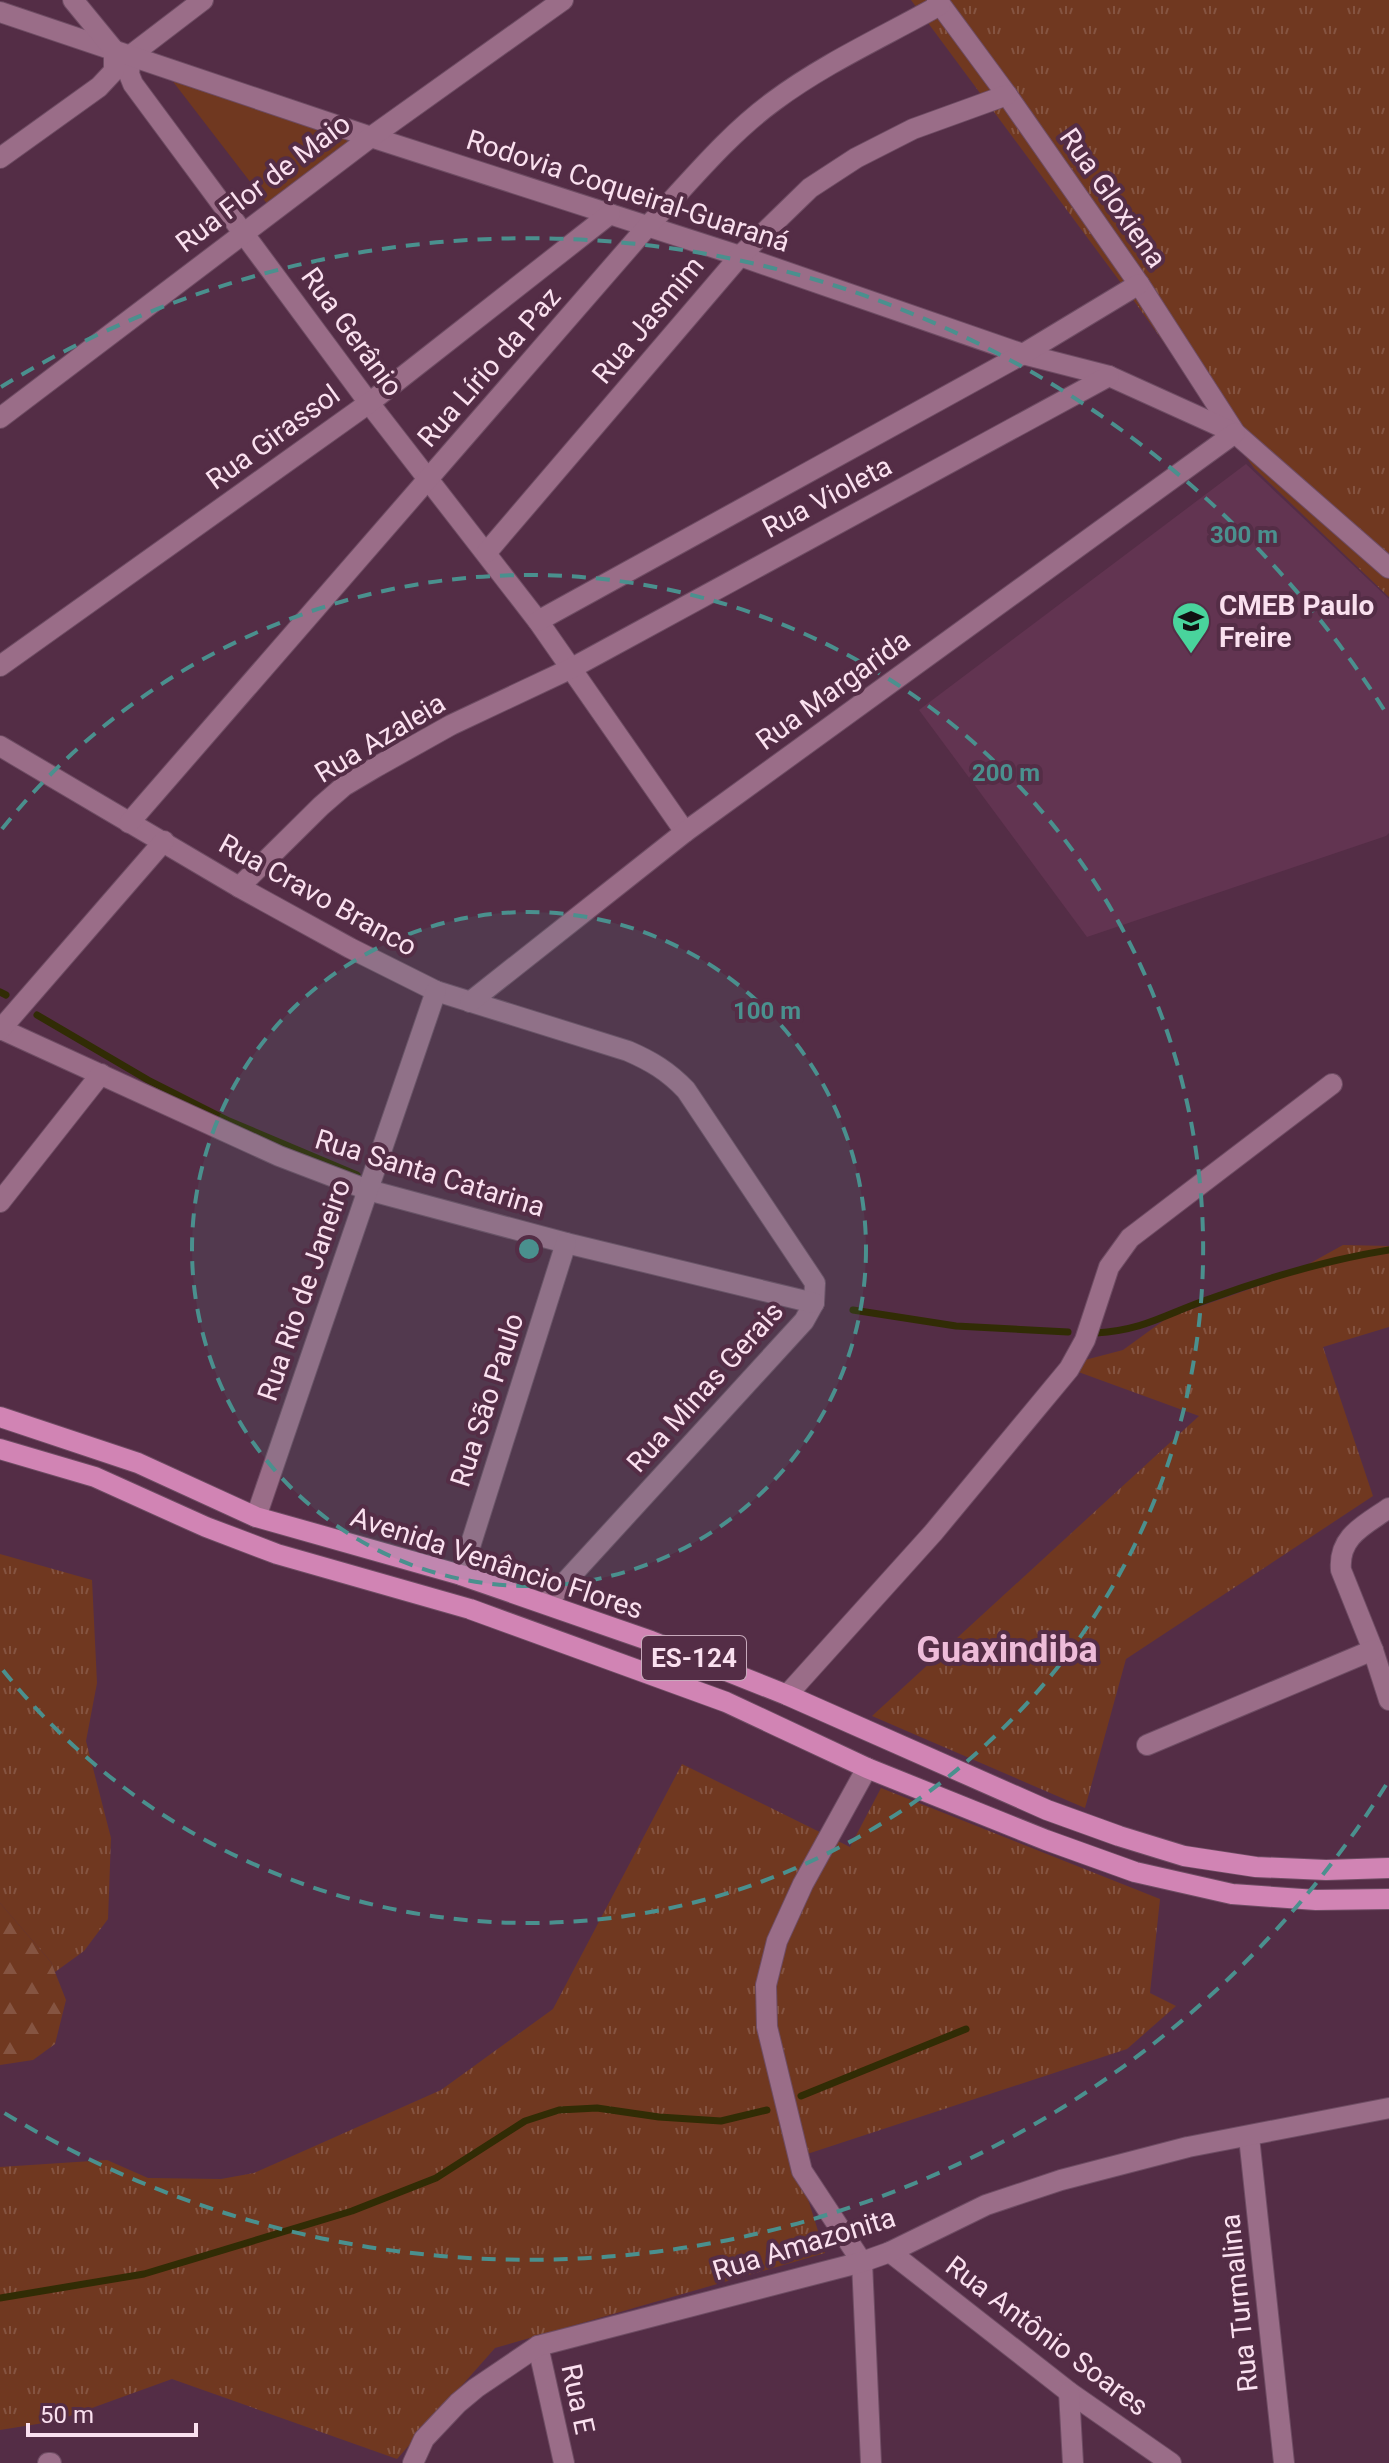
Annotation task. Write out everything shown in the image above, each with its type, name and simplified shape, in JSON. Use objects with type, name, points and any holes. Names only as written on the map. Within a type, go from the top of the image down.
[{"type":"main road","name":"Avenida Venâncio Flores","points":[[0,1417],[138,1463],[256,1517],[461,1575],[651,1641],[787,1695],[1047,1810],[1119,1836],[1184,1856],[1256,1867],[1326,1870],[1389,1868]]},
{"type":"main road","name":"Avenida Venâncio Flores","points":[[0,1449],[95,1477],[248,1543],[470,1609],[637,1668],[726,1702],[867,1768],[1135,1872],[1232,1894],[1316,1900],[1389,1899]]},
{"type":"street","name":"Rua Gerânio","points":[[73,0],[122,52],[133,84],[369,403],[538,621],[685,832]]},
{"type":"street","points":[[0,158],[109,78],[122,52],[203,0]]},
{"type":"street","name":"Rua Flor de Maio","points":[[0,418],[244,231],[563,0]]},
{"type":"street","name":"Rua Gloxiena","points":[[938,3],[1007,95],[1139,284],[1235,433]]},
{"type":"street","name":"Rua Lírio da Paz","points":[[129,823],[647,227],[735,134],[773,101],[808,78],[938,3]]},
{"type":"street","name":"Rodovia Coqueiral-Guaraná","points":[[0,12],[371,137],[740,256],[1023,354],[1109,376],[1235,433]]},
{"type":"street","name":"Rua Jasmim","points":[[487,552],[740,256],[810,188],[856,158],[913,129],[1007,95]]},
{"type":"street","name":"Rua Girassol","points":[[0,666],[369,403],[610,214]]},
{"type":"street","name":"Rua Violeta","points":[[538,621],[1023,354],[1139,284]]},
{"type":"street","name":"Rua Violeta","points":[[572,668],[1109,376]]},
{"type":"street","points":[[1235,433],[1389,568]]},
{"type":"street","name":"Rua Margarida","points":[[470,1002],[685,832],[1235,433]]},
{"type":"street","name":"Rua Azaleia","points":[[239,887],[344,786],[451,725],[572,668]]},
{"type":"street","name":"Rua Cravo Branco","points":[[0,746],[239,887],[436,991],[628,1051]]},
{"type":"street","points":[[1,1029],[164,841]]},
{"type":"street","name":"Rua Rio de Janeiro","points":[[256,1517],[436,991]]},
{"type":"street","name":"Rua Santa Catarina","points":[[1,1029],[279,1156],[368,1190],[566,1243],[814,1303]]},
{"type":"street","name":"Rua Minas Gerais","points":[[546,1603],[771,1360],[804,1321],[814,1303],[815,1283],[686,1090],[653,1061],[628,1051]]},
{"type":"street","points":[[0,1202],[101,1074]]},
{"type":"street","points":[[787,1695],[933,1533],[1069,1369],[1085,1340],[1109,1267],[1130,1238],[1332,1084]]},
{"type":"street","name":"Rua São Paulo","points":[[461,1575],[566,1243]]},
{"type":"street","points":[[1389,1508],[1350,1535],[1343,1547],[1341,1570],[1389,1700]]},
{"type":"street","points":[[1147,1745],[1373,1650]]},
{"type":"street","points":[[867,1768],[803,1884],[777,1941],[766,1985],[771,2051],[802,2171],[862,2262],[871,2463]]},
{"type":"street","name":"Rua Amazonita","points":[[413,2463],[424,2439],[458,2403],[538,2346],[862,2262],[890,2252],[986,2205],[1061,2180],[1188,2147],[1389,2108]]},
{"type":"street","name":"Rua Turmalina","points":[[1249,2137],[1284,2463]]},
{"type":"street","name":"Rua Antônio Soares","points":[[890,2252],[1069,2392],[1171,2463]]},
{"type":"street","name":"Rua E","points":[[538,2346],[564,2463]]},
{"type":"street","points":[[1069,2392],[1073,2463]]},
{"type":"shaded area","name":"CMEB Paulo Freire","points":[[1246,464],[1389,599],[1389,833],[1087,937],[919,710]]},
{"type":"green space","points":[[911,0],[1389,0],[1389,597],[1254,468]]},
{"type":"green space","points":[[171,79],[365,137],[268,205]]},
{"type":"green space","points":[[1343,1245],[1389,1246],[1389,1327],[1323,1347],[1373,1496],[1126,1659],[1085,1808],[872,1716],[1199,1416],[1062,1366],[1123,1350],[1167,1318],[1287,1276]]},
{"type":"green space","points":[[0,1554],[92,1580],[97,1683],[86,1741],[111,1838],[108,1919],[84,1951],[55,1972],[51,1962],[0,1903]]},
{"type":"green space","points":[[682,1764],[850,1847],[881,1788],[1160,1899],[1150,1993],[1176,2006],[1127,2049],[795,2158],[825,2253],[495,2348],[397,2459],[172,2379],[56,2421],[0,2430],[0,2167],[107,2160],[148,2178],[221,2179],[254,2173],[441,2090],[553,2009]]},
{"type":"green space","points":[[0,1903],[51,1962],[66,2000],[55,2044],[33,2060],[0,2065]]},
{"type":"waterway","points":[[0,992],[6,995]]},
{"type":"waterway","points":[[37,1015],[148,1080],[229,1121],[357,1175]]},
{"type":"waterway","points":[[1096,1333],[1143,1325],[1300,1270],[1389,1250]]},
{"type":"waterway","points":[[853,1310],[956,1326],[1068,1332]]},
{"type":"waterway","points":[[801,2096],[966,2029]]},
{"type":"waterway","points":[[0,2298],[144,2274],[352,2211],[436,2178],[525,2121],[559,2110],[597,2108],[659,2117],[721,2121],[767,2110]]},
{"type":"place","name":"CMEB Paulo Freire","points":[[1191,655]]},
{"type":"district","name":"Guaxindiba","points":[[1007,1650]]}]
